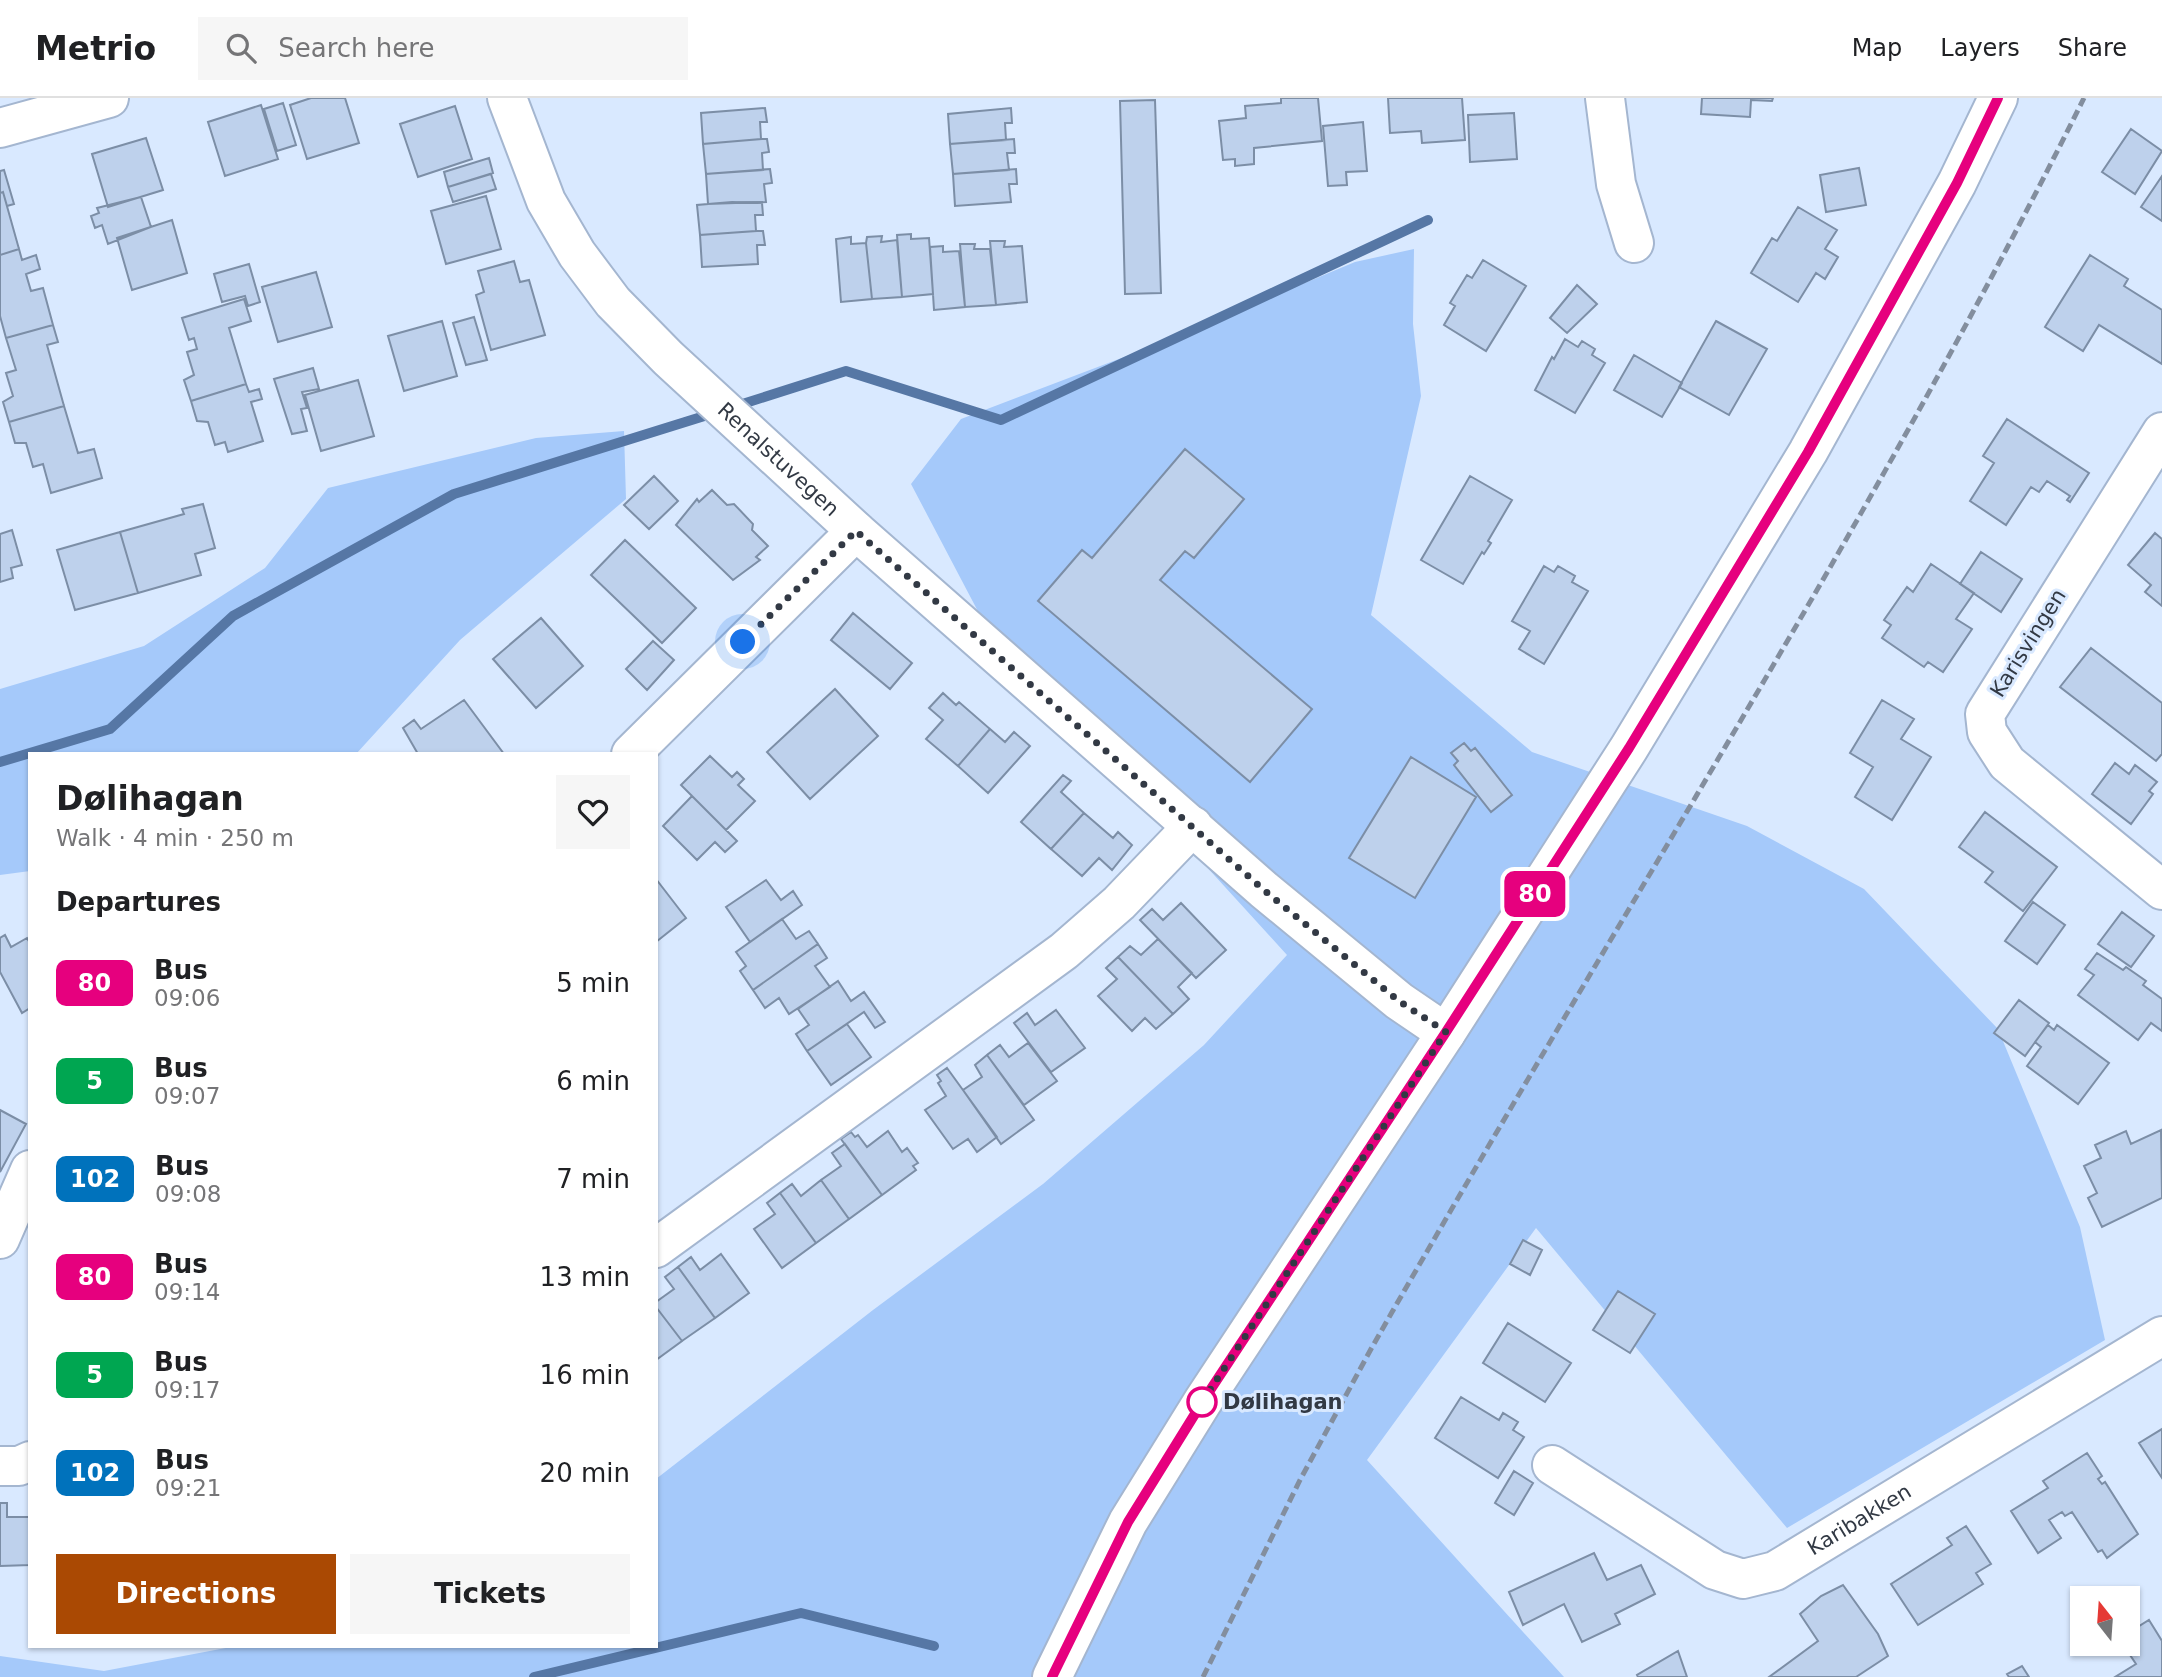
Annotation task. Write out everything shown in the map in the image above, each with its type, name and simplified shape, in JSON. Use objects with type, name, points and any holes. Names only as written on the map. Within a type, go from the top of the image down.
[{"type":"street","points":[[0,128],[109,98]]},
{"type":"street","name":"Renalstuvegen","points":[[507,98],[546,201],[577,254],[613,302],[668,358],[856,531],[1264,890],[1399,1001],[1446,1032]]},
{"type":"street","points":[[1605,98],[1616,184],[1633,243]]},
{"type":"street","points":[[1052,1677],[1135,1511],[1225,1367],[1629,748],[1808,452],[1957,183],[1998,98]]},
{"type":"street","name":"Karisvingen","points":[[2156,459],[1985,714],[1986,732],[2007,763],[2162,890]]},
{"type":"street","points":[[633,752],[856,531]]},
{"type":"street","points":[[658,1247],[1064,951],[1119,902],[1193,826]]},
{"type":"street","points":[[11,1242],[28,1178]]},
{"type":"street","name":"Karibakken","points":[[1552,1465],[1715,1570],[1743,1579],[1775,1571],[2162,1336]]},
{"type":"street","points":[[0,1466],[19,1466],[28,1462]]},
{"type":"shaded area","points":[[1414,249],[1413,324],[1421,396],[1371,615],[1532,752],[1747,826],[1864,889],[1998,1029],[2080,1227],[2105,1340],[1787,1528],[1536,1228],[1367,1460],[1564,1677],[0,1677],[0,1656],[104,1671],[226,1648],[658,1648],[658,1477],[873,1310],[1043,1184],[1204,1045],[1287,955],[1142,796],[992,638],[911,484],[961,419],[1161,343],[1355,262]]},
{"type":"shaded area","points":[[624,431],[626,499],[460,640],[358,752],[28,752],[28,871],[0,875],[0,689],[144,646],[265,568],[328,488],[536,438]]},
{"type":"building","points":[[311,98],[345,98],[359,143],[307,159],[290,105]]},
{"type":"building","points":[[1281,98],[1318,98],[1322,141],[1254,148],[1254,164],[1235,166],[1235,159],[1223,160],[1219,121],[1246,118],[1245,106],[1281,103]]},
{"type":"building","points":[[1388,98],[1462,98],[1465,140],[1422,143],[1421,131],[1390,133]]},
{"type":"building","points":[[1702,98],[1773,98],[1772,101],[1751,100],[1750,117],[1701,114]]},
{"type":"building","points":[[1155,100],[1161,293],[1125,294],[1120,101]]},
{"type":"building","points":[[283,103],[296,145],[277,151],[264,109]]},
{"type":"building","points":[[261,105],[278,159],[225,176],[208,122]]},
{"type":"building","points":[[455,106],[472,159],[418,177],[400,124]]},
{"type":"building","points":[[765,108],[767,122],[760,122],[761,139],[703,144],[701,113]]},
{"type":"building","points":[[1011,108],[1012,123],[1005,123],[1006,140],[950,144],[948,114]]},
{"type":"building","points":[[1514,113],[1517,159],[1470,162],[1468,115]]},
{"type":"building","points":[[1363,122],[1367,171],[1346,172],[1347,185],[1328,186],[1323,126]]},
{"type":"building","points":[[2131,129],[2162,151],[2135,194],[2102,172]]},
{"type":"building","points":[[146,138],[163,190],[108,207],[92,154]]},
{"type":"building","points":[[767,139],[769,152],[762,153],[763,170],[706,174],[703,144]]},
{"type":"building","points":[[1014,139],[1015,153],[1007,153],[1009,170],[953,174],[950,144]]},
{"type":"building","points":[[489,158],[493,173],[448,187],[444,172]]},
{"type":"building","points":[[1859,168],[1866,205],[1826,212],[1820,175]]},
{"type":"building","points":[[770,169],[772,183],[764,184],[766,202],[708,204],[706,174]]},
{"type":"building","points":[[1016,169],[1017,184],[1009,184],[1011,202],[955,206],[953,174]]},
{"type":"building","points":[[4,170],[14,204],[7,206],[3,192],[0,193],[0,171]]},
{"type":"building","points":[[491,174],[496,189],[453,202],[448,187]]},
{"type":"building","points":[[2162,176],[2162,221],[2141,207]]},
{"type":"building","points":[[3,192],[19,249],[0,255],[0,193]]},
{"type":"building","points":[[486,196],[501,249],[446,264],[431,211]]},
{"type":"building","points":[[141,197],[151,227],[108,244],[102,225],[95,228],[91,216],[99,213],[97,208]]},
{"type":"building","points":[[762,203],[763,215],[755,215],[756,231],[700,235],[697,205]]},
{"type":"building","points":[[1798,207],[1837,230],[1825,249],[1838,257],[1825,279],[1816,273],[1798,302],[1751,273],[1772,238],[1777,241]]},
{"type":"building","points":[[172,220],[187,273],[132,290],[117,238]]},
{"type":"building","points":[[763,231],[765,245],[757,245],[758,264],[702,267],[700,235]]},
{"type":"building","points":[[911,234],[911,239],[929,238],[933,294],[902,297],[897,235]]},
{"type":"building","points":[[882,236],[881,242],[897,240],[902,297],[872,299],[866,243],[867,237]]},
{"type":"building","points":[[851,237],[851,244],[866,243],[872,299],[841,302],[836,239]]},
{"type":"building","points":[[990,241],[1005,241],[1004,247],[1022,246],[1027,302],[996,305]]},
{"type":"building","points":[[960,244],[975,244],[974,249],[990,249],[996,305],[965,307]]},
{"type":"building","points":[[943,246],[943,252],[959,251],[965,307],[934,310],[930,247]]},
{"type":"building","points":[[19,249],[22,260],[36,255],[40,269],[26,274],[31,291],[43,288],[53,325],[6,338],[0,316],[0,255]]},
{"type":"building","points":[[2090,255],[2128,279],[2124,286],[2162,310],[2162,364],[2099,325],[2083,351],[2045,327]]},
{"type":"building","points":[[1483,260],[1526,286],[1486,351],[1444,325],[1455,306],[1450,303],[1467,275],[1472,278]]},
{"type":"building","points":[[514,261],[520,282],[529,280],[545,335],[491,350],[476,295],[484,292],[478,271]]},
{"type":"building","points":[[249,264],[260,302],[248,306],[245,296],[222,302],[214,274]]},
{"type":"building","points":[[316,272],[332,327],[278,342],[262,287]]},
{"type":"building","points":[[1577,285],[1597,304],[1567,333],[1550,318]]},
{"type":"building","points":[[244,299],[251,321],[229,328],[246,384],[191,401],[184,380],[194,375],[187,352],[197,349],[194,338],[189,340],[182,318]]},
{"type":"building","points":[[474,317],[487,360],[466,365],[453,323]]},
{"type":"building","points":[[442,321],[457,376],[404,391],[388,336]]},
{"type":"building","points":[[1716,321],[1767,349],[1729,415],[1679,387]]},
{"type":"building","points":[[53,325],[58,342],[47,345],[64,406],[9,422],[3,402],[13,396],[6,373],[16,370],[6,338]]},
{"type":"building","points":[[1565,339],[1578,347],[1582,341],[1595,349],[1592,355],[1605,363],[1575,413],[1535,390]]},
{"type":"building","points":[[1634,355],[1682,383],[1662,417],[1614,390]]},
{"type":"building","points":[[313,368],[319,389],[302,392],[307,408],[301,409],[307,431],[292,434],[274,379]]},
{"type":"building","points":[[358,380],[374,436],[321,451],[305,395]]},
{"type":"building","points":[[246,384],[249,392],[259,389],[262,399],[251,402],[263,441],[228,452],[225,442],[215,445],[208,422],[197,421],[191,401]]},
{"type":"building","points":[[64,406],[78,453],[94,449],[102,478],[51,493],[43,464],[33,467],[26,443],[15,443],[9,422]]},
{"type":"building","points":[[2007,419],[2089,473],[2070,502],[2067,500],[2070,496],[2047,481],[2039,492],[2031,487],[2006,525],[1970,501],[1994,463],[1983,456]]},
{"type":"building","points":[[1185,449],[1244,499],[1194,558],[1185,551],[1160,580],[1312,709],[1250,782],[1038,601],[1082,550],[1092,558]]},
{"type":"building","points":[[654,476],[678,501],[649,529],[624,505]]},
{"type":"building","points":[[1470,476],[1512,500],[1488,541],[1491,543],[1484,554],[1482,552],[1463,584],[1421,560]]},
{"type":"building","points":[[712,490],[727,505],[734,504],[753,524],[752,530],[768,546],[756,557],[760,560],[733,580],[676,525],[697,499],[699,502]]},
{"type":"building","points":[[203,504],[215,548],[195,554],[201,575],[138,593],[120,532],[184,514],[182,509]]},
{"type":"building","points":[[12,530],[22,565],[11,568],[13,578],[0,582],[0,534]]},
{"type":"building","points":[[120,532],[138,593],[75,610],[57,550]]},
{"type":"building","points":[[2155,533],[2162,539],[2162,606],[2145,592],[2151,585],[2128,565]]},
{"type":"building","points":[[625,540],[696,608],[662,643],[591,575]]},
{"type":"building","points":[[1981,552],[2022,579],[2001,612],[1960,584]]},
{"type":"building","points":[[1931,564],[1974,593],[1956,619],[1972,629],[1943,672],[1928,662],[1924,667],[1882,638],[1891,625],[1884,620],[1907,587],[1913,592]]},
{"type":"building","points":[[1544,566],[1554,572],[1558,566],[1575,576],[1572,582],[1588,591],[1544,664],[1519,649],[1530,631],[1512,621]]},
{"type":"building","points":[[853,613],[912,663],[890,689],[831,640]]},
{"type":"building","points":[[541,618],[583,666],[536,708],[493,659]]},
{"type":"building","points":[[653,641],[674,660],[647,690],[626,669]]},
{"type":"building","points":[[2091,648],[2162,703],[2162,754],[2156,761],[2060,687]]},
{"type":"building","points":[[835,689],[878,736],[810,799],[767,752]]},
{"type":"building","points":[[943,693],[956,705],[959,702],[990,729],[958,766],[926,739],[943,720],[929,708]]},
{"type":"building","points":[[464,700],[503,752],[417,752],[403,728],[414,720],[421,729]]},
{"type":"building","points":[[1882,700],[1914,719],[1901,739],[1931,757],[1892,820],[1855,797],[1873,767],[1850,753]]},
{"type":"building","points":[[990,729],[1005,742],[1014,732],[1030,746],[988,793],[958,766]]},
{"type":"building","points":[[1464,743],[1471,751],[1475,748],[1512,795],[1491,812],[1454,765],[1458,761],[1451,753]]},
{"type":"building","points":[[710,756],[732,777],[737,772],[744,779],[738,785],[755,801],[726,830],[681,785]]},
{"type":"building","points":[[1411,757],[1476,797],[1415,898],[1349,858]]},
{"type":"building","points":[[2115,763],[2129,774],[2135,765],[2157,782],[2149,791],[2153,794],[2131,824],[2092,794]]},
{"type":"building","points":[[1063,775],[1071,781],[1061,792],[1084,813],[1051,849],[1021,822]]},
{"type":"building","points":[[692,796],[737,841],[725,852],[715,842],[697,860],[663,826]]},
{"type":"building","points":[[1985,812],[2057,867],[2023,911],[1985,882],[1993,872],[1959,847]]},
{"type":"building","points":[[1084,813],[1113,838],[1118,832],[1132,845],[1112,870],[1099,858],[1082,876],[1051,849]]},
{"type":"building","points":[[766,880],[781,900],[793,891],[802,905],[750,942],[726,907]]},
{"type":"building","points":[[658,882],[686,918],[658,940]]},
{"type":"building","points":[[2033,902],[2065,925],[2037,964],[2005,941]]},
{"type":"building","points":[[1181,903],[1226,950],[1196,978],[1140,920],[1152,909],[1163,920]]},
{"type":"building","points":[[2122,912],[2154,936],[2131,967],[2098,944]]},
{"type":"building","points":[[782,919],[796,939],[809,931],[818,944],[753,990],[740,971],[746,966],[736,952]]},
{"type":"building","points":[[5,935],[11,947],[28,940],[28,1009],[22,1013],[0,972],[0,938]]},
{"type":"building","points":[[1158,939],[1192,973],[1178,987],[1189,999],[1173,1014],[1118,957],[1130,946],[1141,955]]},
{"type":"building","points":[[818,944],[827,958],[815,966],[830,987],[789,1014],[779,998],[765,1008],[753,990]]},
{"type":"building","points":[[2097,953],[2123,970],[2126,967],[2146,981],[2143,985],[2162,999],[2162,1031],[2151,1023],[2138,1040],[2078,995],[2094,975],[2085,969]]},
{"type":"building","points":[[1118,957],[1173,1014],[1156,1029],[1145,1018],[1132,1031],[1098,996],[1117,979],[1106,968]]},
{"type":"building","points":[[838,981],[851,1001],[864,992],[885,1022],[875,1028],[864,1012],[807,1051],[796,1034],[809,1025],[798,1009]]},
{"type":"building","points":[[2019,1000],[2049,1023],[2025,1056],[1994,1033]]},
{"type":"building","points":[[1056,1010],[1085,1048],[1051,1072],[1014,1023],[1027,1013],[1035,1025]]},
{"type":"building","points":[[847,1024],[871,1057],[831,1085],[807,1051]]},
{"type":"building","points":[[2048,1025],[2054,1030],[2057,1025],[2109,1063],[2078,1104],[2027,1066],[2041,1047],[2035,1042]]},
{"type":"building","points":[[1028,1043],[1057,1081],[1024,1105],[987,1055],[1000,1045],[1009,1057]]},
{"type":"building","points":[[987,1055],[1034,1120],[1001,1144],[963,1090],[982,1077],[975,1065]]},
{"type":"building","points":[[947,1068],[997,1137],[977,1152],[968,1139],[953,1149],[925,1110],[946,1096],[938,1083],[941,1081],[937,1075]]},
{"type":"building","points":[[0,1110],[26,1124],[0,1172]]},
{"type":"building","points":[[2161,1130],[2162,1198],[2102,1227],[2088,1198],[2097,1193],[2084,1166],[2101,1158],[2095,1145],[2126,1131],[2131,1144]]},
{"type":"building","points":[[888,1131],[902,1152],[907,1148],[918,1163],[913,1166],[916,1170],[882,1195],[841,1139],[851,1132],[855,1137],[858,1135],[867,1147]]},
{"type":"building","points":[[845,1144],[882,1195],[849,1219],[821,1180],[841,1166],[832,1153]]},
{"type":"building","points":[[821,1180],[849,1219],[816,1243],[780,1193],[792,1184],[801,1196]]},
{"type":"building","points":[[780,1193],[816,1243],[782,1268],[754,1229],[775,1214],[767,1203]]},
{"type":"building","points":[[1523,1240],[1542,1250],[1530,1275],[1510,1264]]},
{"type":"building","points":[[721,1254],[749,1293],[715,1318],[678,1267],[691,1257],[700,1270]]},
{"type":"building","points":[[678,1267],[715,1318],[682,1341],[658,1310],[658,1301],[674,1289],[665,1277]]},
{"type":"building","points":[[1618,1291],[1655,1314],[1630,1353],[1593,1330]]},
{"type":"building","points":[[658,1310],[682,1341],[658,1359]]},
{"type":"building","points":[[1508,1323],[1571,1363],[1545,1402],[1483,1363]]},
{"type":"building","points":[[1461,1397],[1499,1420],[1503,1413],[1518,1422],[1513,1430],[1524,1437],[1498,1478],[1435,1438]]},
{"type":"building","points":[[2162,1429],[2162,1478],[2139,1443]]},
{"type":"building","points":[[2087,1453],[2102,1476],[2098,1479],[2102,1484],[2105,1482],[2138,1534],[2107,1558],[2102,1550],[2098,1552],[2072,1512],[2065,1516],[2062,1512],[2049,1520],[2061,1538],[2038,1553],[2011,1511],[2048,1488],[2043,1481]]},
{"type":"building","points":[[1514,1471],[1533,1483],[1514,1515],[1495,1503]]},
{"type":"building","points":[[0,1503],[7,1503],[7,1517],[28,1517],[28,1565],[0,1566]]},
{"type":"building","points":[[1966,1526],[1991,1564],[1976,1573],[1983,1584],[1918,1625],[1891,1584],[1952,1545],[1947,1538]]},
{"type":"building","points":[[1594,1553],[1607,1580],[1641,1565],[1655,1594],[1615,1614],[1620,1624],[1582,1642],[1564,1604],[1523,1625],[1509,1592]]},
{"type":"building","points":[[1843,1585],[1878,1634],[1888,1656],[1856,1677],[1769,1677],[1818,1641],[1800,1614],[1821,1596]]},
{"type":"building","points":[[2149,1620],[2162,1641],[2162,1677],[2115,1677],[2136,1664],[2131,1656],[2140,1656],[2140,1626]]},
{"type":"building","points":[[1678,1651],[1687,1677],[1638,1677],[1637,1675]]},
{"type":"building","points":[[2022,1666],[2029,1677],[2009,1677],[2007,1674]]},
{"type":"waterway","points":[[733,407],[846,371],[1001,420],[1428,220]]},
{"type":"waterway","points":[[33,752],[110,729],[233,616],[454,494],[714,413]]},
{"type":"waterway","points":[[0,762],[28,754]]},
{"type":"waterway","points":[[658,1647],[801,1613],[934,1646]]},
{"type":"waterway","points":[[534,1677],[655,1648]]},
{"type":"railway","points":[[1203,1677],[1300,1480],[1371,1349],[1827,573],[2002,258],[2084,98]]},
{"type":"bus line","name":"80","points":[[1052,1677],[1128,1522],[1203,1401],[1629,748],[1808,452],[1957,183],[1998,98]]},
{"type":"place","name":"Dølihagan","points":[[1202,1402]]},
{"type":"route","points":[[743,642],[856,531],[1264,890],[1399,1001],[1446,1032],[1202,1402]]}]
